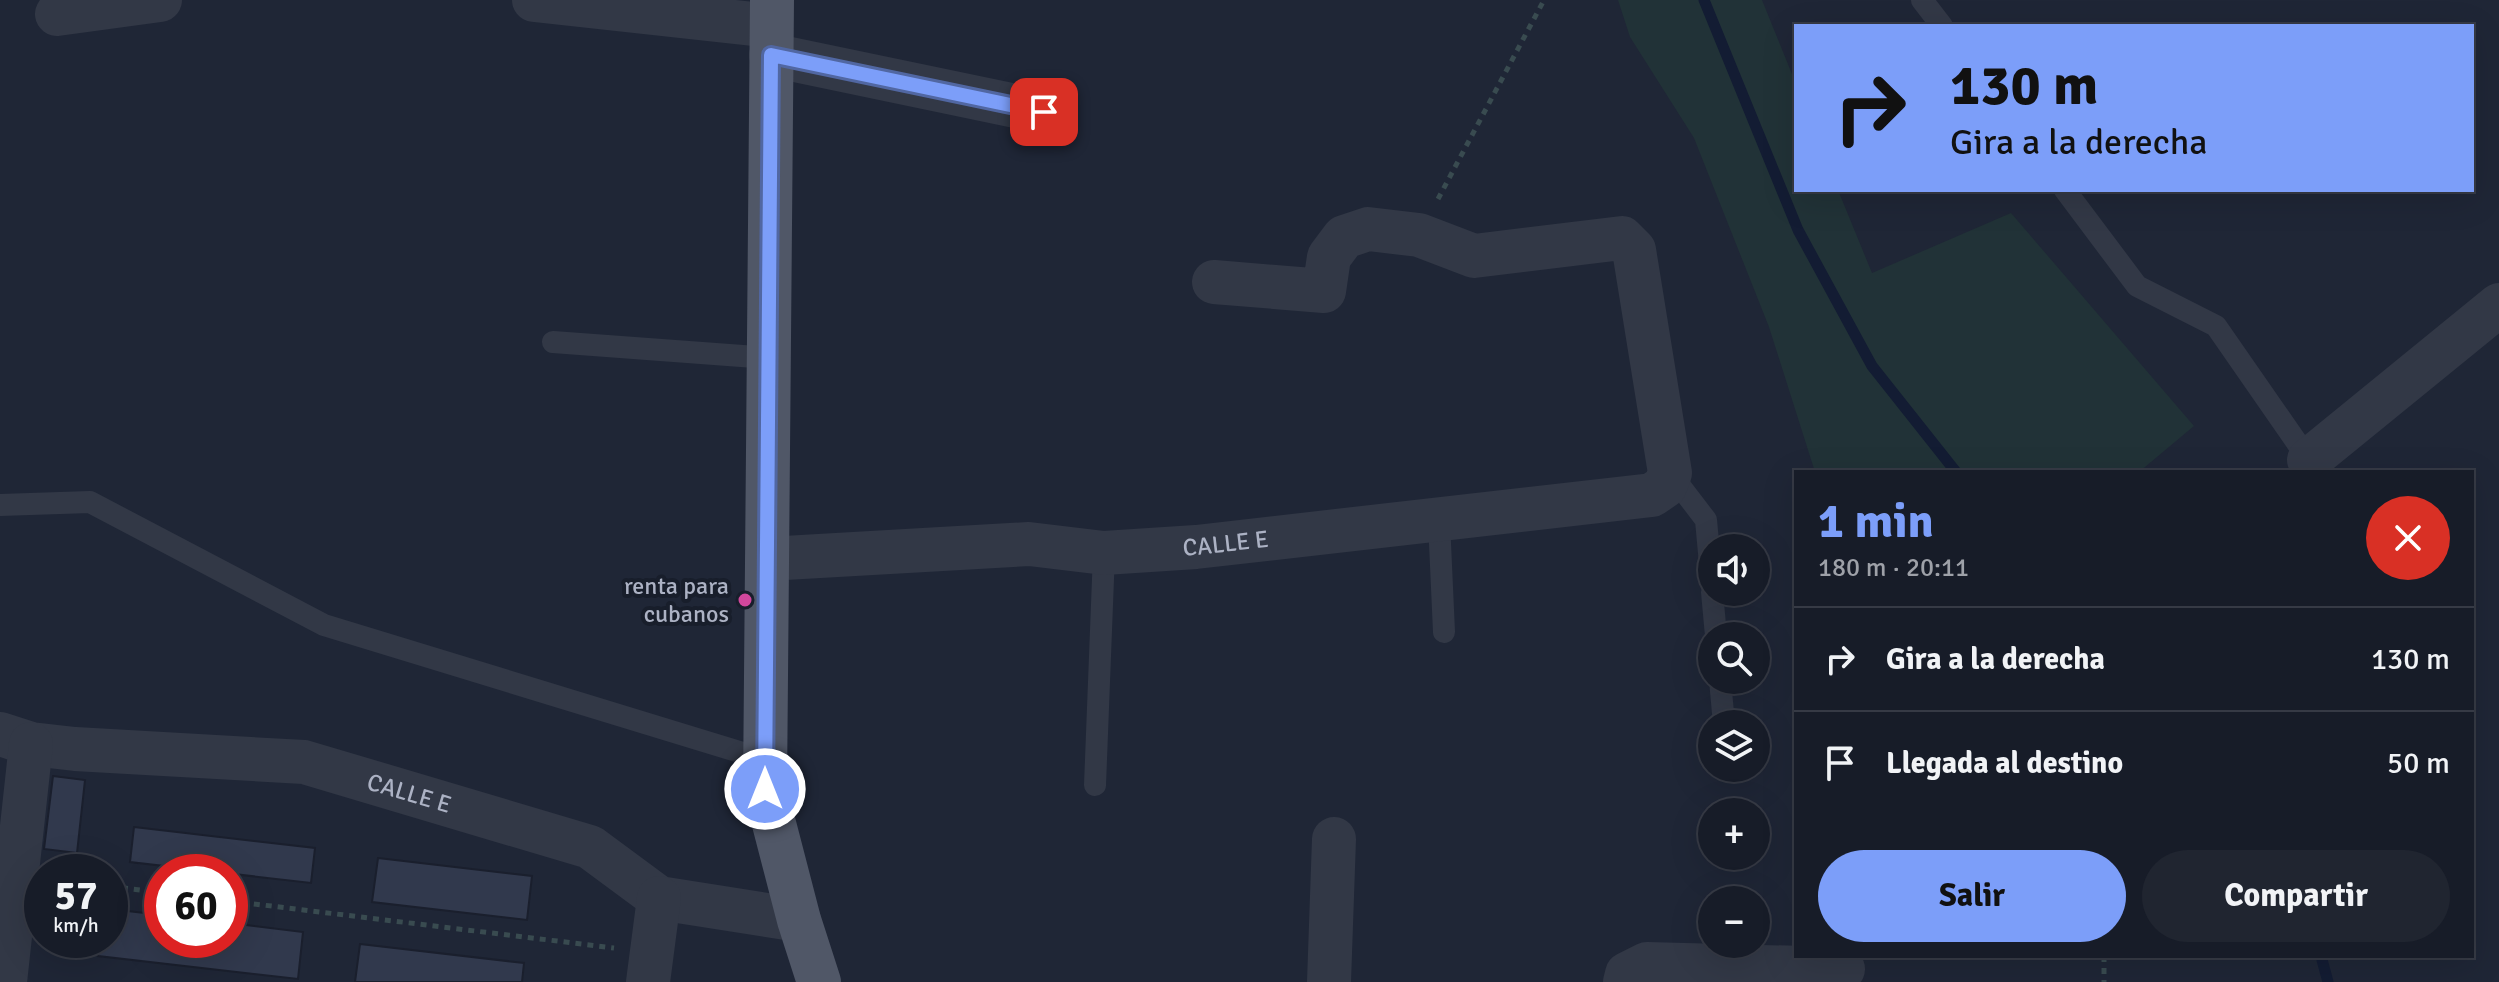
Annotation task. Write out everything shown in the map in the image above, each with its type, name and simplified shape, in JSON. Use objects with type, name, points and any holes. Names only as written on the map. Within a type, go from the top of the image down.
[{"type":"main road","points":[[772,27],[765,789],[799,920],[819,982]]},
{"type":"street","points":[[57,14],[160,0]]},
{"type":"street","points":[[534,0],[772,27],[1044,112]]},
{"type":"street","points":[[1214,282],[1324,291],[1329,257],[1344,237],[1368,229],[1419,235],[1474,256],[1622,238],[1634,250],[1670,473]]},
{"type":"street","points":[[2309,460],[2499,305]]},
{"type":"street","name":"CALLE E","points":[[767,559],[1029,544],[1104,553],[1196,547],[1652,495],[1665,486],[1670,473]]},
{"type":"street","points":[[5,982],[16,739]]},
{"type":"street","name":"CALLE E","points":[[16,739],[304,762],[590,847],[659,898],[799,920]]},
{"type":"street","points":[[1329,982],[1334,839]]},
{"type":"street","points":[[650,967],[659,898]]},
{"type":"street","points":[[1625,982],[1627,974],[1647,964],[1843,969]]},
{"type":"lane","points":[[1922,0],[1940,24]]},
{"type":"lane","points":[[2066,192],[2137,286],[2216,326],[2309,460]]},
{"type":"lane","points":[[553,342],[769,358]]},
{"type":"lane","points":[[1670,473],[1706,520],[1707,534]]},
{"type":"lane","points":[[0,505],[90,502],[324,625],[766,760]]},
{"type":"lane","points":[[1439,521],[1444,632]]},
{"type":"lane","points":[[1095,785],[1104,553]]},
{"type":"path","points":[[1419,235],[1544,0]]},
{"type":"path","points":[[248,904],[650,967]]},
{"type":"path","points":[[2104,958],[2104,982]]},
{"type":"shaded area","points":[[1618,0],[1762,0],[1794,79],[1794,192],[1839,192],[1872,273],[2011,213],[2194,426],[2141,470],[1814,470],[1769,327],[1694,138],[1630,37]]},
{"type":"building","points":[[53,776],[85,780],[77,853],[44,849]]},
{"type":"building","points":[[134,827],[315,848],[311,883],[248,876],[248,854],[144,854],[144,864],[130,862]]},
{"type":"building","points":[[378,858],[532,876],[527,920],[372,902]]},
{"type":"building","points":[[128,911],[144,913],[144,958],[248,958],[248,925],[303,932],[298,979],[115,958],[128,958]]},
{"type":"building","points":[[360,944],[524,963],[522,982],[355,982]]},
{"type":"waterway","points":[[1704,0],[1798,230],[1872,366],[1954,470]]},
{"type":"waterway","points":[[2322,958],[2328,982]]},
{"type":"place","name":"renta para cubanos","points":[[745,600]]},
{"type":"route","points":[[765,789],[771,55],[1044,112]]}]
